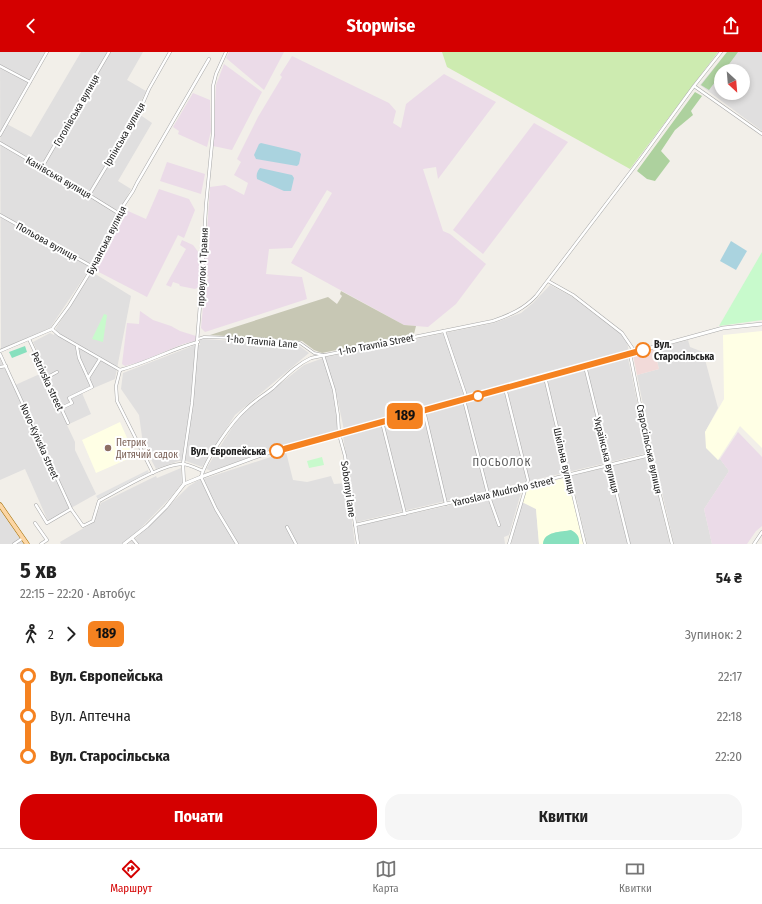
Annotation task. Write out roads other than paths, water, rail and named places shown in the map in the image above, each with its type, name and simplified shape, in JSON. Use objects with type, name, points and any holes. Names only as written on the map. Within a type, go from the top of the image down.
[{"type":"main road","points":[[0,505],[27,544]]},
{"type":"street","points":[[0,135],[47,52]]},
{"type":"street","name":"Гоголівська вулиця","points":[[42,167],[109,52]]},
{"type":"street","name":"Ірпінська вулиця","points":[[89,195],[139,112],[149,89],[170,52]]},
{"type":"street","name":"провулок 1 Травня","points":[[184,484],[183,464],[192,403],[198,340],[206,204],[213,132],[213,86],[216,74],[226,52]]},
{"type":"street","name":"1-ho Travnia Street","points":[[201,477],[203,470],[229,428],[246,409],[299,365],[311,358],[493,321],[516,312],[528,305],[642,158],[694,86],[721,52]]},
{"type":"street","name":"Бучанська вулиця","points":[[0,352],[52,329],[69,306],[104,247],[118,213],[133,191],[209,59]]},
{"type":"street","points":[[0,66],[30,82]]},
{"type":"street","points":[[694,86],[762,134]]},
{"type":"street","name":"Канівська вулиця","points":[[0,143],[118,213]]},
{"type":"street","name":"Польова вулиця","points":[[0,215],[93,267]]},
{"type":"street","points":[[548,281],[573,295],[622,333],[635,352]]},
{"type":"street","points":[[124,544],[147,526],[166,507],[184,484],[264,454],[723,328],[762,324]]},
{"type":"street","points":[[52,329],[59,335],[100,360],[120,370],[136,366],[198,340]]},
{"type":"street","points":[[444,331],[466,399],[488,494],[499,525]]},
{"type":"street","name":"1-ho Travnia Lane","points":[[198,340],[204,337],[261,339],[300,343],[314,353],[323,355]]},
{"type":"street","name":"Petrivska street","points":[[29,340],[68,423]]},
{"type":"street","points":[[61,408],[72,403],[69,398],[92,387],[78,358],[77,346]]},
{"type":"street","name":"Novo-Kyivska street","points":[[0,352],[71,510],[83,526],[92,520],[99,501],[153,473]]},
{"type":"street","name":"Старосільська вулиця","points":[[630,354],[650,455],[672,544]]},
{"type":"street","name":"Sobornyi lane","points":[[323,355],[334,390],[339,434],[345,456],[358,544]]},
{"type":"street","points":[[88,378],[100,360]]},
{"type":"street","points":[[0,367],[6,366]]},
{"type":"street","name":"Українська вулиця","points":[[585,366],[629,544]]},
{"type":"street","points":[[120,370],[116,386],[117,401],[153,473],[165,467],[183,464],[203,470]]},
{"type":"street","points":[[46,378],[57,372]]},
{"type":"street","name":"Шкільна вулиця","points":[[545,377],[585,544]]},
{"type":"street","points":[[506,388],[528,480],[508,544]]},
{"type":"street","points":[[424,411],[446,504]]},
{"type":"street","points":[[382,422],[405,514]]},
{"type":"street","name":"Yaroslava Mudroho street","points":[[354,524],[405,514],[650,455]]},
{"type":"street","points":[[201,477],[216,509],[237,544]]},
{"type":"street","points":[[36,505],[48,523],[71,510]]},
{"type":"street","points":[[35,523],[47,540],[41,544]]},
{"type":"street","points":[[287,526],[296,544]]},
{"type":"street","points":[[754,544],[762,532]]},
{"type":"street","points":[[14,544],[23,538]]},
{"type":"street","points":[[132,538],[137,544]]},
{"type":"water","points":[[261,143],[299,152],[301,154],[299,164],[297,166],[256,159],[254,155],[259,144]]},
{"type":"water","points":[[260,168],[292,175],[294,178],[291,191],[284,191],[257,179],[257,173]]},
{"type":"water","points":[[731,241],[747,251],[736,270],[720,261]]},
{"type":"place","name":"Вул. Старосільська","points":[[643,350]]},
{"type":"place","name":"Петрик Дитячий садок","points":[[108,448]]},
{"type":"place","name":"Вул. Європейська","points":[[277,451]]},
{"type":"district","name":"ПОСЬОЛОК","points":[[502,462]]}]
